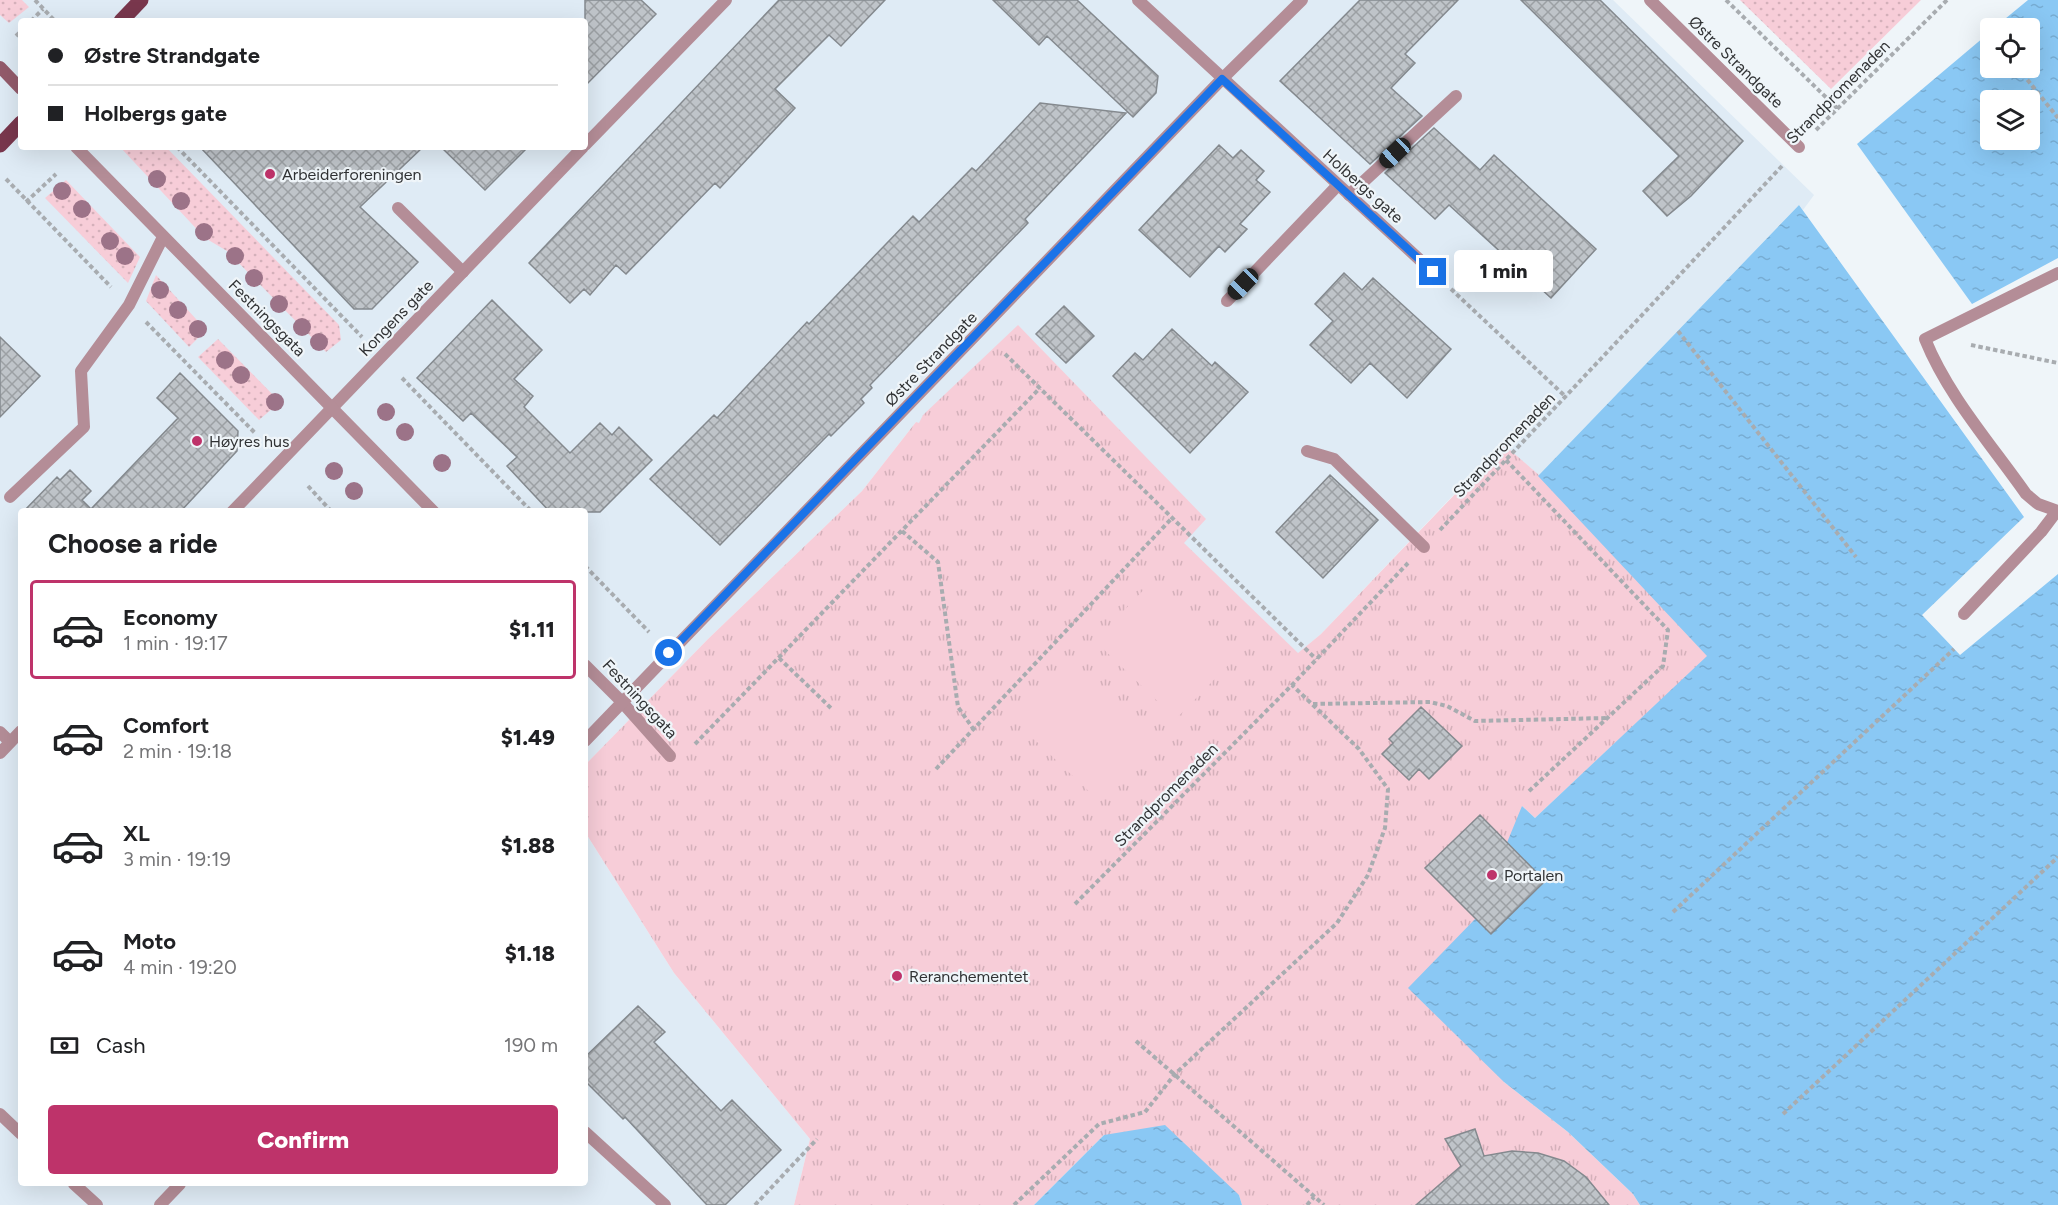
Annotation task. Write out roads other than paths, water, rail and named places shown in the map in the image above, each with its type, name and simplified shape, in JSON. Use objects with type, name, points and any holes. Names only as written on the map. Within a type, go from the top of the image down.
[{"type":"main road","points":[[124,18],[141,0]]},
{"type":"main road","points":[[0,67],[18,86]]},
{"type":"main road","points":[[0,145],[18,126]]},
{"type":"street","name":"Kongens gate","points":[[588,142],[726,0]]},
{"type":"street","name":"Holbergs gate","points":[[1138,0],[1433,272]]},
{"type":"street","name":"Østre Strandgate","points":[[588,738],[1222,79],[1302,0]]},
{"type":"street","name":"Østre Strandgate","points":[[1650,0],[1800,147]]},
{"type":"street","points":[[1349,195],[1456,96]]},
{"type":"street","name":"Festningsgata","points":[[79,150],[430,508]]},
{"type":"street","name":"Kongens gate","points":[[236,508],[580,150]]},
{"type":"street","points":[[1227,301],[1338,185]]},
{"type":"street","points":[[398,208],[463,272]]},
{"type":"street","points":[[10,497],[84,427],[81,371],[129,305],[163,237]]},
{"type":"street","points":[[1964,614],[2041,532],[2058,510],[2038,504],[2026,494],[1955,396],[1935,362],[1926,339],[2058,273]]},
{"type":"street","points":[[1307,451],[1334,459],[1424,546]]},
{"type":"street","name":"Festningsgata","points":[[588,668],[670,756]]},
{"type":"street","points":[[0,732],[10,742]]},
{"type":"street","points":[[0,753],[18,734]]},
{"type":"street","points":[[0,1114],[18,1131]]},
{"type":"street","points":[[588,1135],[665,1205]]},
{"type":"street","points":[[76,1186],[97,1205]]},
{"type":"street","points":[[160,1205],[178,1186]]},
{"type":"water","points":[[2028,0],[2058,0],[2058,258],[1972,304],[1857,144],[1980,40],[1980,78],[2040,78],[2040,18],[2006,18]]},
{"type":"water","points":[[1799,205],[2024,517],[1922,615],[1960,655],[2058,574],[2058,1205],[1640,1205],[1633,1194],[1568,1132],[1504,1082],[1408,988],[1476,918],[1522,806],[1535,818],[1707,656],[1538,476]]},
{"type":"water","points":[[1165,1125],[1239,1195],[1242,1205],[1034,1205],[1104,1135]]},
{"type":"place","name":"Arbeiderforeningen","points":[[270,174]]},
{"type":"place","name":"Høyres hus","points":[[197,441]]},
{"type":"place","name":"Portalen","points":[[1492,875]]},
{"type":"place","name":"Reranchementet","points":[[897,976]]}]
